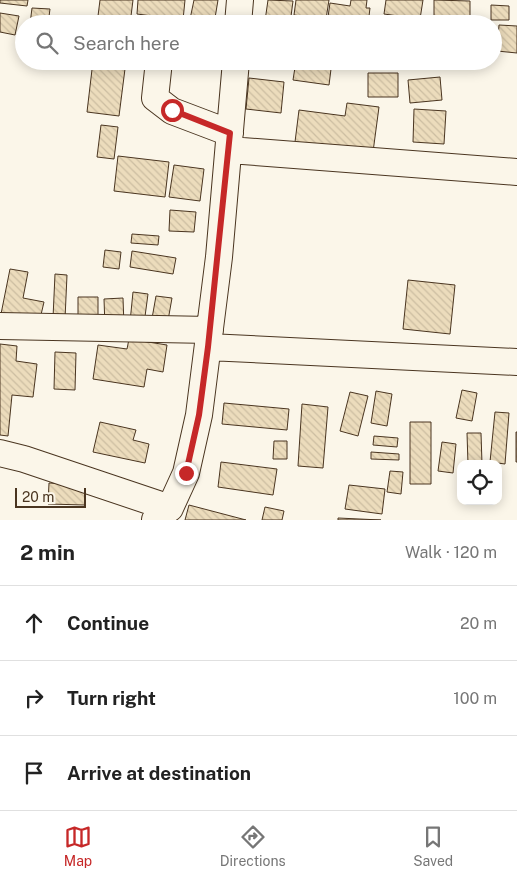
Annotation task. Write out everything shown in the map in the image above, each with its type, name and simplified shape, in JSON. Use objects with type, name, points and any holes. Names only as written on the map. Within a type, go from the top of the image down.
[{"type":"street","points":[[239,15],[240,0]]},
{"type":"street","points":[[158,70],[155,98],[172,110],[230,142],[517,172]]},
{"type":"street","points":[[0,453],[24,458],[163,514],[192,454],[209,338],[230,142],[235,70]]},
{"type":"street","points":[[0,326],[209,338],[517,362]]},
{"type":"building","points":[[0,0],[28,0],[27,6],[0,3]]},
{"type":"building","points":[[100,0],[133,0],[131,15],[98,15]]},
{"type":"building","points":[[138,0],[185,0],[184,15],[137,14]]},
{"type":"building","points":[[194,0],[218,0],[216,15],[191,15]]},
{"type":"building","points":[[268,0],[293,1],[291,15],[266,15]]},
{"type":"building","points":[[296,0],[329,0],[327,15],[294,15]]},
{"type":"building","points":[[351,0],[367,0],[366,8],[370,8],[369,15],[328,15],[330,3],[350,6]]},
{"type":"building","points":[[386,0],[423,0],[421,15],[384,14]]},
{"type":"building","points":[[434,0],[470,1],[470,15],[434,15]]},
{"type":"building","points":[[491,5],[509,6],[509,20],[502,20],[502,15],[491,15]]},
{"type":"building","points":[[32,8],[50,9],[49,15],[31,15]]},
{"type":"building","points":[[0,13],[15,15],[15,35],[0,32]]},
{"type":"building","points":[[502,25],[517,26],[517,53],[502,52]]},
{"type":"building","points":[[92,70],[125,70],[119,116],[87,112]]},
{"type":"building","points":[[295,70],[331,70],[329,85],[293,80]]},
{"type":"building","points":[[368,73],[398,73],[398,97],[368,97]]},
{"type":"building","points":[[440,77],[442,100],[410,103],[408,80]]},
{"type":"building","points":[[249,78],[284,82],[281,113],[246,109]]},
{"type":"building","points":[[347,103],[379,107],[373,152],[295,142],[299,110],[345,116]]},
{"type":"building","points":[[414,109],[446,111],[444,144],[413,142]]},
{"type":"building","points":[[101,125],[118,127],[114,159],[97,157]]},
{"type":"building","points":[[118,156],[169,162],[165,197],[114,191]]},
{"type":"building","points":[[174,165],[204,169],[200,201],[169,197]]},
{"type":"building","points":[[170,210],[196,212],[194,232],[169,231]]},
{"type":"building","points":[[132,234],[159,236],[158,245],[131,243]]},
{"type":"building","points":[[105,250],[121,252],[119,269],[103,267]]},
{"type":"building","points":[[132,251],[176,258],[173,274],[130,267]]},
{"type":"building","points":[[10,269],[28,272],[23,298],[44,302],[40,319],[1,314]]},
{"type":"building","points":[[55,274],[67,275],[65,319],[53,318]]},
{"type":"building","points":[[408,280],[455,285],[450,334],[403,329]]},
{"type":"building","points":[[133,292],[148,294],[144,324],[130,322]]},
{"type":"building","points":[[156,296],[172,298],[167,326],[151,324]]},
{"type":"building","points":[[78,297],[98,297],[98,323],[78,324]]},
{"type":"building","points":[[123,298],[124,326],[105,327],[104,299]]},
{"type":"building","points":[[129,339],[167,345],[163,372],[147,369],[144,387],[93,379],[98,345],[127,349]]},
{"type":"building","points":[[0,344],[17,346],[16,361],[37,364],[33,397],[12,395],[8,436],[0,435]]},
{"type":"building","points":[[55,352],[76,353],[75,390],[54,389]]},
{"type":"building","points":[[462,390],[477,393],[472,421],[456,418]]},
{"type":"building","points":[[376,391],[392,394],[387,426],[371,423]]},
{"type":"building","points":[[350,392],[368,396],[358,436],[340,431]]},
{"type":"building","points":[[224,403],[289,409],[287,430],[222,424]]},
{"type":"building","points":[[302,404],[328,407],[323,468],[298,466]]},
{"type":"building","points":[[495,412],[509,413],[505,464],[502,464],[502,460],[490,460]]},
{"type":"building","points":[[100,422],[136,430],[133,440],[149,444],[145,463],[93,452]]},
{"type":"building","points":[[410,422],[431,422],[431,484],[410,484]]},
{"type":"building","points":[[517,432],[517,462],[516,462]]},
{"type":"building","points":[[467,433],[481,433],[482,460],[468,460]]},
{"type":"building","points":[[374,436],[398,438],[397,447],[373,445]]},
{"type":"building","points":[[274,441],[287,441],[287,459],[273,459]]},
{"type":"building","points":[[442,442],[456,444],[453,473],[438,471]]},
{"type":"building","points":[[371,452],[399,454],[399,460],[371,459]]},
{"type":"building","points":[[221,462],[277,469],[273,495],[218,487]]},
{"type":"building","points":[[390,471],[403,472],[401,494],[387,492]]},
{"type":"building","points":[[49,483],[86,485],[85,505],[48,504]]},
{"type":"building","points":[[349,485],[385,489],[382,514],[345,509]]},
{"type":"building","points":[[189,505],[246,520],[185,520]]},
{"type":"building","points":[[265,507],[284,511],[282,520],[262,520]]},
{"type":"building","points":[[338,518],[381,520],[338,520]]},
{"type":"route","points":[[172,110],[230,133],[219,257],[208,347],[199,415],[192,454],[186,473]]}]
